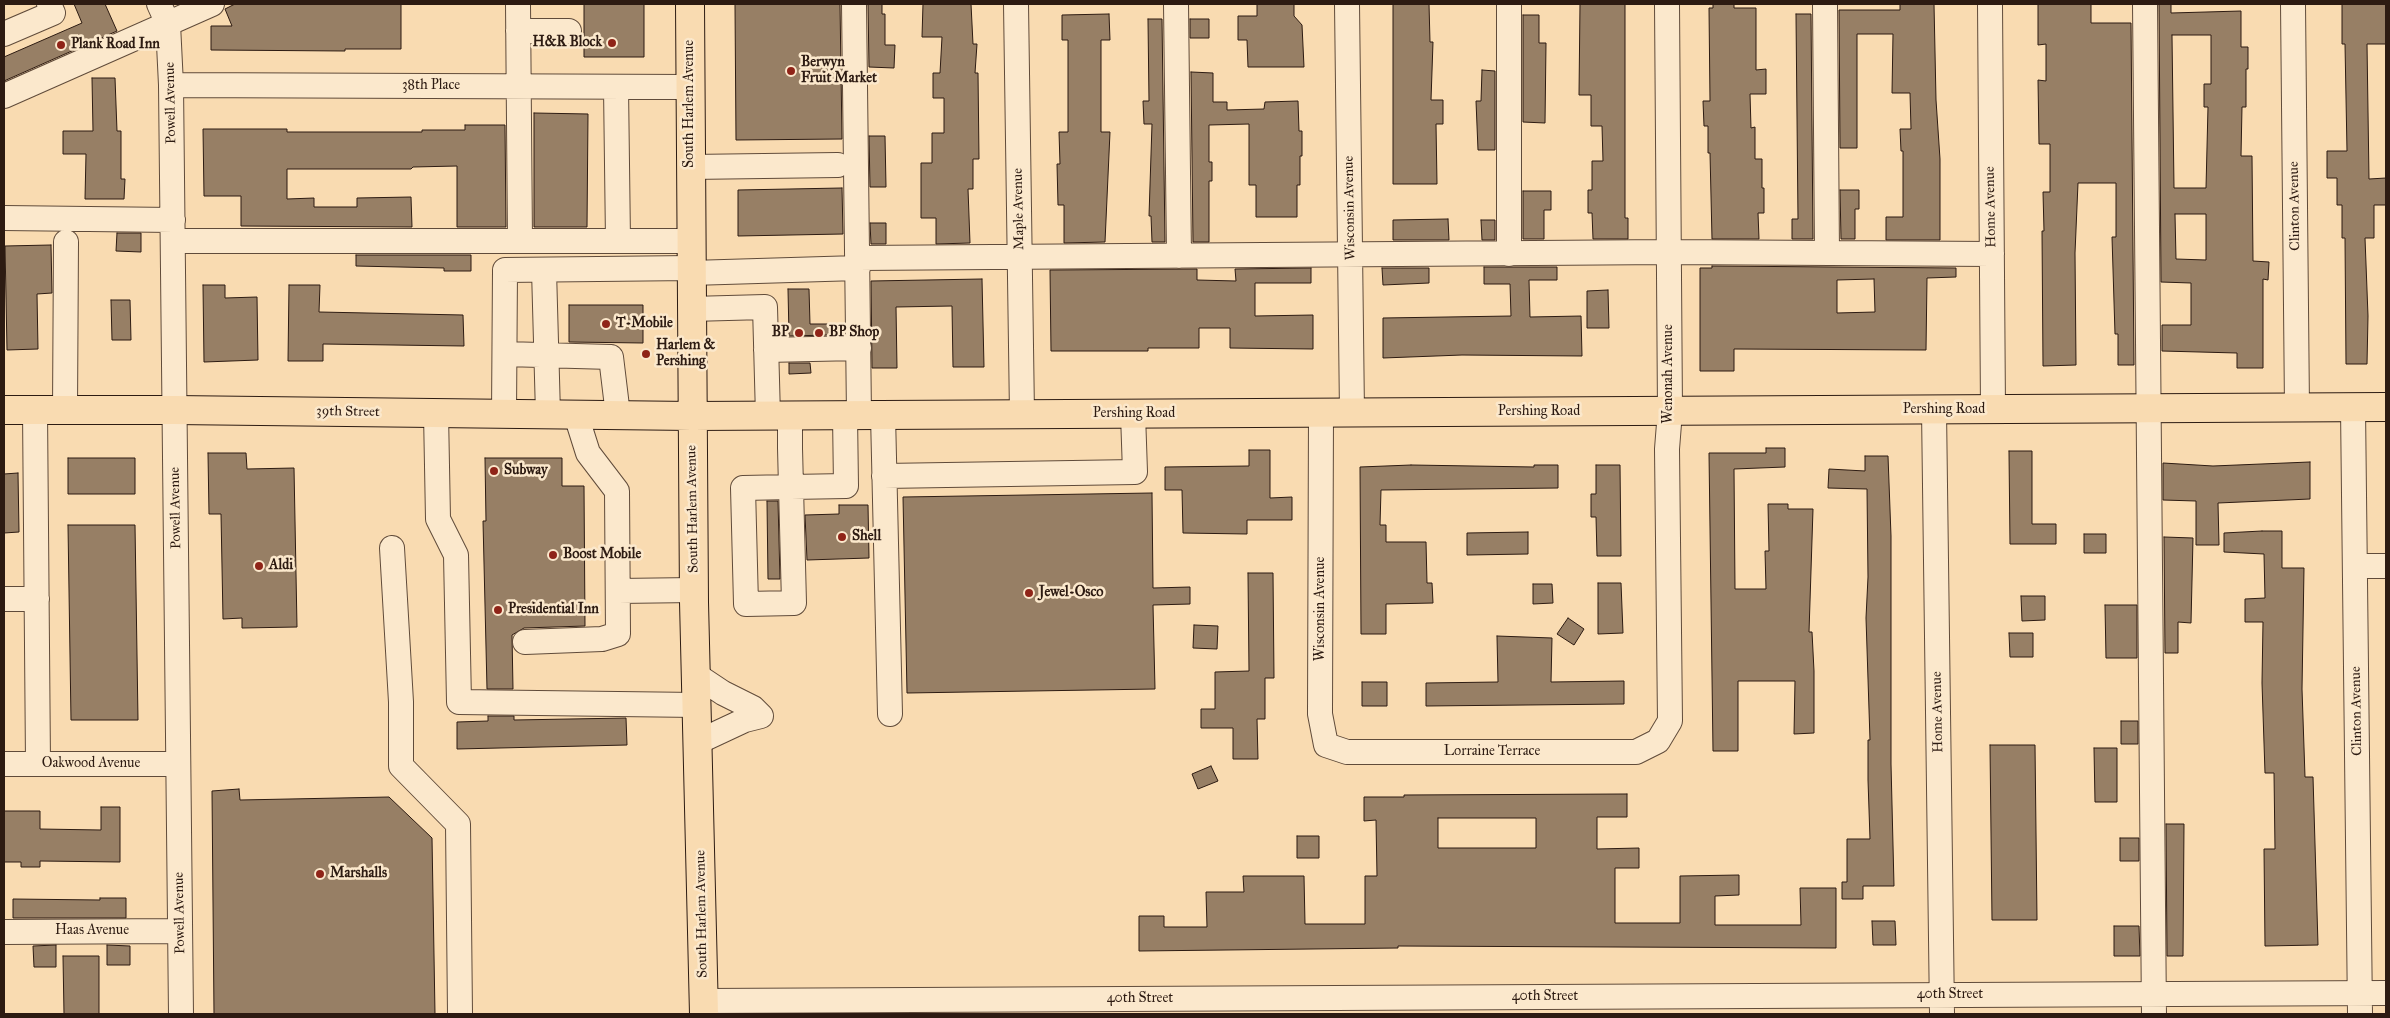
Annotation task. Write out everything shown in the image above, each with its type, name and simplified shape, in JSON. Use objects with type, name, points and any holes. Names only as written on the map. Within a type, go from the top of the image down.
[{"type":"main road","name":"South Harlem Avenue","points":[[690,4],[694,590],[704,1007]]},
{"type":"main road","name":"Pershing Road","points":[[692,416],[2386,407]]},
{"type":"main road","name":"39th Street","points":[[4,410],[692,416]]},
{"type":"street","points":[[4,34],[53,13],[49,4]]},
{"type":"street","points":[[4,96],[163,14],[212,4]]},
{"type":"street","points":[[518,4],[520,241]]},
{"type":"street","points":[[691,309],[765,307],[766,350],[792,487],[794,603],[746,604],[743,488],[792,487],[846,486],[862,415],[859,348],[854,4]]},
{"type":"street","name":"Maple Avenue","points":[[1016,4],[1022,414]]},
{"type":"street","points":[[1176,4],[1179,256]]},
{"type":"street","name":"Wisconsin Avenue","points":[[1347,4],[1352,413]]},
{"type":"street","points":[[1509,4],[1509,254]]},
{"type":"street","name":"Wenonah Avenue","points":[[1658,741],[1670,721],[1667,449],[1670,411],[1667,4]]},
{"type":"street","points":[[1825,4],[1827,253]]},
{"type":"street","name":"Home Avenue","points":[[1990,4],[1993,410]]},
{"type":"street","points":[[2145,4],[2154,1004]]},
{"type":"street","name":"Clinton Avenue","points":[[2294,4],[2297,408]]},
{"type":"street","name":"Powell Avenue","points":[[163,14],[172,85],[181,1014]]},
{"type":"street","points":[[518,31],[569,31]]},
{"type":"street","name":"38th Place","points":[[172,85],[690,88]]},
{"type":"street","points":[[616,87],[618,241]]},
{"type":"street","points":[[690,168],[838,165]]},
{"type":"street","points":[[4,218],[173,231],[520,241],[691,241]]},
{"type":"street","points":[[65,410],[66,242]]},
{"type":"street","points":[[504,414],[505,270],[691,270],[1020,257],[1669,252],[1992,254]]},
{"type":"street","points":[[544,270],[548,414]]},
{"type":"street","points":[[766,350],[859,348]]},
{"type":"street","points":[[505,354],[610,357],[618,415]]},
{"type":"street","name":"Clinton Avenue","points":[[2353,408],[2360,1003]]},
{"type":"street","points":[[35,410],[38,764]]},
{"type":"street","name":"Home Avenue","points":[[1934,410],[1942,1004]]},
{"type":"street","points":[[436,413],[438,519],[456,555],[459,702],[697,705]]},
{"type":"street","name":"Wisconsin Avenue","points":[[1321,413],[1320,714],[1326,745]]},
{"type":"street","points":[[884,476],[1134,472],[1133,414]]},
{"type":"street","points":[[526,642],[602,639],[618,634],[617,491],[588,453],[576,415]]},
{"type":"street","points":[[862,415],[884,476],[890,714]]},
{"type":"street","points":[[392,548],[401,702],[401,766],[458,824],[460,1014]]},
{"type":"street","points":[[2356,566],[2386,566]]},
{"type":"street","points":[[618,591],[694,590]]},
{"type":"street","points":[[4,599],[37,599]]},
{"type":"street","points":[[696,675],[723,693],[753,708],[761,716],[745,720],[698,742]]},
{"type":"street","name":"Lorraine Terrace","points":[[1326,745],[1347,752],[1636,752],[1658,741]]},
{"type":"street","name":"Oakwood Avenue","points":[[4,764],[178,764]]},
{"type":"street","name":"Haas Avenue","points":[[4,932],[180,931]]},
{"type":"street","name":"40th Street","points":[[704,1007],[2360,1003],[2386,993]]},
{"type":"building","name":"Plank Road Inn","points":[[74,4],[105,4],[117,31],[4,81],[4,57],[82,23]]},
{"type":"building","points":[[235,4],[401,4],[401,49],[345,49],[345,51],[211,50],[211,26],[232,26],[225,9]]},
{"type":"building","points":[[584,4],[644,4],[644,57],[584,57]]},
{"type":"building","name":"Berwyn Fruit Market","points":[[735,4],[840,4],[842,139],[736,140]]},
{"type":"building","points":[[868,4],[882,4],[882,14],[885,14],[885,45],[895,45],[894,68],[869,67]]},
{"type":"building","points":[[923,4],[971,4],[973,44],[977,44],[975,73],[978,73],[979,159],[973,159],[973,189],[968,189],[970,243],[936,244],[936,218],[921,218],[921,163],[932,163],[932,133],[944,133],[944,98],[933,98],[933,73],[940,73],[942,37],[922,37]]},
{"type":"building","points":[[1257,4],[1294,4],[1294,16],[1302,25],[1304,67],[1248,67],[1247,40],[1238,40],[1238,16],[1257,16]]},
{"type":"building","points":[[1393,4],[1429,4],[1430,42],[1433,42],[1431,100],[1443,100],[1443,124],[1436,124],[1437,184],[1393,184]]},
{"type":"building","points":[[1580,4],[1625,4],[1625,218],[1628,218],[1628,239],[1593,239],[1592,213],[1588,213],[1588,190],[1592,190],[1592,161],[1603,161],[1602,126],[1591,126],[1591,95],[1579,95]]},
{"type":"building","points":[[1713,4],[1734,4],[1734,8],[1756,8],[1756,70],[1766,69],[1766,94],[1750,94],[1751,128],[1755,127],[1755,159],[1762,159],[1762,188],[1764,188],[1764,213],[1758,213],[1759,239],[1712,239],[1710,153],[1708,153],[1708,126],[1704,126],[1703,101],[1710,101],[1709,8],[1713,8]]},
{"type":"building","points":[[1900,4],[1934,4],[1936,100],[1940,159],[1940,240],[1886,240],[1886,217],[1903,217],[1903,151],[1901,151],[1900,129],[1911,129],[1910,93],[1892,93],[1893,34],[1857,34],[1857,148],[1840,148],[1839,10],[1900,10]]},
{"type":"building","points":[[2038,4],[2091,4],[2091,23],[2131,23],[2134,365],[2118,365],[2118,334],[2115,334],[2112,237],[2116,237],[2116,183],[2078,183],[2075,253],[2076,365],[2043,366],[2043,192],[2050,192],[2050,144],[2039,144],[2038,80],[2046,81],[2046,44],[2038,45]]},
{"type":"building","points":[[2159,4],[2171,4],[2171,13],[2241,11],[2241,47],[2248,47],[2248,69],[2246,69],[2246,107],[2242,107],[2241,156],[2252,156],[2253,261],[2269,262],[2268,280],[2263,279],[2263,368],[2237,368],[2237,353],[2162,351],[2162,325],[2191,325],[2191,283],[2161,282]],"holes":[[[2172,35],[2211,35],[2211,84],[2204,84],[2204,107],[2208,107],[2206,188],[2174,188]],[[2175,214],[2206,214],[2206,260],[2176,259]]]},
{"type":"building","points":[[2342,4],[2386,4],[2386,44],[2367,44],[2369,179],[2386,178],[2386,205],[2374,205],[2374,238],[2365,238],[2368,316],[2367,364],[2346,364],[2345,238],[2342,238],[2342,205],[2337,205],[2337,178],[2327,178],[2327,151],[2347,151],[2345,44],[2342,44]]},
{"type":"building","points":[[1109,14],[1110,40],[1101,40],[1101,132],[1110,132],[1105,242],[1064,243],[1064,205],[1058,205],[1057,164],[1060,164],[1059,132],[1068,132],[1068,40],[1062,40],[1062,15]]},
{"type":"building","points":[[1796,14],[1811,14],[1813,239],[1792,239],[1792,219],[1798,219]]},
{"type":"building","points":[[1523,15],[1539,15],[1539,43],[1546,43],[1545,123],[1523,122]]},
{"type":"building","points":[[1148,19],[1162,19],[1165,242],[1152,242],[1151,216],[1149,216],[1152,124],[1144,124],[1143,101],[1149,101]]},
{"type":"building","points":[[1190,19],[1209,19],[1209,38],[1190,38]]},
{"type":"building","points":[[1482,70],[1495,71],[1495,150],[1478,150],[1476,101],[1481,101]]},
{"type":"building","points":[[1191,72],[1213,73],[1213,102],[1227,102],[1227,110],[1264,109],[1265,102],[1298,101],[1299,131],[1302,131],[1302,156],[1300,156],[1300,185],[1297,185],[1297,217],[1256,217],[1256,185],[1249,185],[1249,124],[1209,125],[1209,162],[1212,162],[1212,181],[1209,181],[1209,242],[1193,242]]},
{"type":"building","points":[[92,78],[115,78],[117,131],[121,131],[121,179],[125,179],[124,199],[85,199],[86,154],[63,154],[63,131],[93,131]]},
{"type":"building","points":[[534,113],[588,114],[587,227],[534,227]]},
{"type":"building","points":[[465,125],[505,125],[506,227],[457,227],[457,166],[413,167],[411,169],[287,169],[287,199],[314,198],[314,207],[357,207],[357,198],[411,197],[412,227],[241,226],[241,196],[204,196],[203,129],[287,129],[287,132],[422,132],[422,130],[465,130]]},
{"type":"building","points":[[869,136],[885,136],[886,187],[870,187]]},
{"type":"building","points":[[842,188],[843,234],[738,236],[738,190]]},
{"type":"building","points":[[1840,190],[1859,190],[1859,209],[1855,209],[1855,239],[1841,239]]},
{"type":"building","points":[[1523,191],[1551,191],[1551,210],[1544,210],[1544,239],[1523,239]]},
{"type":"building","points":[[1448,219],[1449,240],[1393,240],[1393,220]]},
{"type":"building","points":[[1481,220],[1495,220],[1495,240],[1482,240]]},
{"type":"building","points":[[870,223],[886,223],[886,244],[871,244]]},
{"type":"building","points":[[117,233],[141,233],[141,252],[116,251]]},
{"type":"building","points":[[51,245],[52,293],[37,294],[38,349],[7,350],[5,246]]},
{"type":"building","points":[[356,255],[471,255],[471,271],[444,271],[444,268],[356,266]]},
{"type":"building","points":[[1712,266],[1956,268],[1956,277],[1927,278],[1926,350],[1734,349],[1734,371],[1700,371],[1700,268],[1712,268]],"holes":[[[1874,279],[1875,312],[1837,313],[1837,280]]]},
{"type":"building","points":[[1484,267],[1557,267],[1557,280],[1529,280],[1530,317],[1581,316],[1582,356],[1462,355],[1383,358],[1383,318],[1511,316],[1510,284],[1484,284]]},
{"type":"building","points":[[1311,268],[1311,283],[1255,283],[1255,316],[1313,315],[1313,349],[1230,348],[1230,328],[1199,328],[1199,348],[1148,348],[1148,351],[1051,351],[1050,270],[1197,269],[1197,280],[1236,281],[1235,269]]},
{"type":"building","points":[[1382,268],[1429,268],[1429,283],[1383,285]]},
{"type":"building","points":[[982,279],[984,367],[953,367],[952,306],[896,307],[897,368],[872,368],[871,281]]},
{"type":"building","points":[[203,285],[225,285],[225,298],[257,297],[258,360],[204,362]]},
{"type":"building","points":[[289,285],[320,285],[319,312],[463,315],[464,346],[323,344],[323,361],[288,361]]},
{"type":"building","points":[[788,289],[809,289],[810,324],[829,324],[829,335],[789,336]]},
{"type":"building","points":[[1608,290],[1609,328],[1587,328],[1587,291]]},
{"type":"building","points":[[111,300],[130,300],[131,340],[112,340]]},
{"type":"building","name":"T-Mobile","points":[[569,305],[643,305],[643,343],[569,342]]},
{"type":"building","points":[[789,363],[810,363],[811,373],[789,374]]},
{"type":"building","points":[[1766,448],[1785,448],[1785,467],[1734,469],[1735,589],[1766,589],[1765,551],[1769,551],[1768,504],[1788,504],[1788,509],[1813,509],[1809,632],[1812,632],[1814,671],[1814,733],[1794,734],[1795,681],[1738,681],[1738,751],[1713,751],[1709,453],[1766,453]]},
{"type":"building","points":[[1249,450],[1270,450],[1270,498],[1292,497],[1292,520],[1247,520],[1247,534],[1183,533],[1182,490],[1165,490],[1165,467],[1249,466]]},
{"type":"building","points":[[2009,451],[2032,451],[2032,524],[2056,524],[2056,544],[2010,544]]},
{"type":"building","name":"Aldi","points":[[208,453],[246,453],[247,469],[294,468],[297,627],[242,628],[242,618],[223,619],[221,514],[209,514]]},
{"type":"building","points":[[1865,456],[1888,456],[1891,536],[1891,764],[1894,886],[1863,886],[1863,899],[1842,899],[1842,882],[1847,882],[1847,839],[1870,839],[1868,740],[1870,740],[1866,618],[1868,577],[1867,489],[1828,488],[1829,469],[1865,471]]},
{"type":"building","points":[[68,458],[135,458],[135,494],[68,494]]},
{"type":"building","points":[[485,458],[562,458],[562,486],[584,486],[585,626],[524,628],[512,635],[513,689],[487,689],[483,521],[486,521]]},
{"type":"building","points":[[2310,462],[2310,499],[2218,503],[2219,545],[2196,545],[2196,501],[2163,500],[2163,463],[2213,466]]},
{"type":"building","points":[[1411,465],[1534,467],[1534,465],[1558,465],[1558,488],[1381,490],[1380,525],[1386,525],[1386,542],[1426,542],[1427,583],[1432,583],[1433,603],[1386,604],[1386,634],[1361,634],[1360,467]]},
{"type":"building","points":[[1596,465],[1620,465],[1621,556],[1597,556],[1596,517],[1591,517],[1591,494],[1596,494]]},
{"type":"building","points":[[18,473],[19,532],[4,533],[4,474]]},
{"type":"building","name":"Jewel-Osco","points":[[1152,493],[1153,588],[1190,587],[1190,604],[1153,605],[1155,689],[907,693],[903,497]]},
{"type":"building","points":[[767,501],[778,501],[780,579],[768,579]]},
{"type":"building","name":"Shell","points":[[839,505],[868,505],[869,558],[807,560],[805,515],[839,514]]},
{"type":"building","points":[[68,525],[135,525],[138,720],[71,720]]},
{"type":"building","points":[[2282,531],[2282,568],[2304,568],[2302,689],[2305,777],[2313,777],[2318,945],[2265,946],[2264,849],[2275,849],[2274,773],[2265,773],[2262,683],[2263,622],[2245,622],[2245,599],[2265,598],[2264,554],[2224,552],[2224,533]]},
{"type":"building","points":[[1528,532],[1528,554],[1467,555],[1467,533]]},
{"type":"building","points":[[2084,534],[2106,534],[2106,553],[2084,553]]},
{"type":"building","points":[[2164,537],[2193,538],[2191,623],[2178,622],[2178,653],[2165,653]]},
{"type":"building","points":[[1248,573],[1273,573],[1274,678],[1265,678],[1265,719],[1257,719],[1258,759],[1233,759],[1233,728],[1201,728],[1201,709],[1215,709],[1215,672],[1249,671]]},
{"type":"building","points":[[1598,583],[1621,583],[1623,633],[1598,634]]},
{"type":"building","points":[[1533,584],[1552,584],[1553,603],[1533,604]]},
{"type":"building","points":[[2021,596],[2045,596],[2045,620],[2022,621]]},
{"type":"building","points":[[2105,605],[2137,605],[2137,658],[2106,658]]},
{"type":"building","points":[[1568,618],[1584,629],[1574,645],[1557,634]]},
{"type":"building","points":[[1194,625],[1218,626],[1217,649],[1193,648]]},
{"type":"building","points":[[2009,633],[2033,633],[2033,657],[2010,657]]},
{"type":"building","points":[[1497,636],[1552,638],[1551,682],[1624,681],[1624,704],[1426,706],[1426,683],[1498,682]]},
{"type":"building","points":[[1362,682],[1387,682],[1387,706],[1362,706]]},
{"type":"building","points":[[488,716],[514,716],[514,720],[626,718],[627,745],[457,749],[457,722],[488,721]]},
{"type":"building","points":[[2121,721],[2138,721],[2138,744],[2121,744]]},
{"type":"building","points":[[1990,745],[2035,745],[2037,920],[1992,920]]},
{"type":"building","points":[[2094,748],[2117,748],[2117,802],[2095,802]]},
{"type":"building","points":[[1211,766],[1218,781],[1198,789],[1192,774]]},
{"type":"building","points":[[239,789],[240,800],[389,797],[432,838],[435,1014],[214,1014],[212,791]]},
{"type":"building","points":[[1627,794],[1627,817],[1597,817],[1597,849],[1639,848],[1639,868],[1615,868],[1615,923],[1680,923],[1680,876],[1739,875],[1739,895],[1715,896],[1715,925],[1801,925],[1800,888],[1836,888],[1836,948],[1398,946],[1398,948],[1139,951],[1139,916],[1164,916],[1164,927],[1207,927],[1206,892],[1244,892],[1243,876],[1304,876],[1305,924],[1365,924],[1365,876],[1377,876],[1376,820],[1364,821],[1364,797],[1404,797],[1404,795]],"holes":[[[1438,818],[1536,818],[1536,848],[1438,848]]]},
{"type":"building","points":[[101,807],[120,807],[120,862],[40,861],[40,867],[21,867],[21,862],[4,862],[4,811],[40,811],[40,829],[101,830]]},
{"type":"building","points":[[2166,824],[2184,824],[2183,956],[2167,956]]},
{"type":"building","points":[[1297,836],[1319,836],[1319,858],[1297,858]]},
{"type":"building","points":[[2120,838],[2139,838],[2139,861],[2120,861]]},
{"type":"building","points":[[100,898],[126,898],[126,918],[13,918],[13,899],[100,900]]},
{"type":"building","points":[[1872,921],[1895,921],[1896,945],[1873,945]]},
{"type":"building","points":[[2114,926],[2139,926],[2140,956],[2114,956]]},
{"type":"building","points":[[56,945],[56,967],[34,967],[33,946]]},
{"type":"building","points":[[107,945],[130,946],[130,965],[107,965]]},
{"type":"building","points":[[63,956],[99,956],[99,1014],[64,1014]]},
{"type":"place","name":"H&R Block","points":[[612,43]]},
{"type":"place","name":"Plank Road Inn","points":[[61,45]]},
{"type":"place","name":"Berwyn Fruit Market","points":[[791,71]]},
{"type":"place","name":"T-Mobile","points":[[606,324]]},
{"type":"place","name":"BP","points":[[799,333]]},
{"type":"place","name":"BP Shop","points":[[819,333]]},
{"type":"place","name":"Harlem & Pershing","points":[[646,354]]},
{"type":"place","name":"Subway","points":[[494,471]]},
{"type":"place","name":"Shell","points":[[842,537]]},
{"type":"place","name":"Boost Mobile","points":[[553,555]]},
{"type":"place","name":"Aldi","points":[[259,566]]},
{"type":"place","name":"Jewel-Osco","points":[[1029,593]]},
{"type":"place","name":"Presidential Inn","points":[[498,610]]},
{"type":"place","name":"Marshalls","points":[[320,874]]}]
